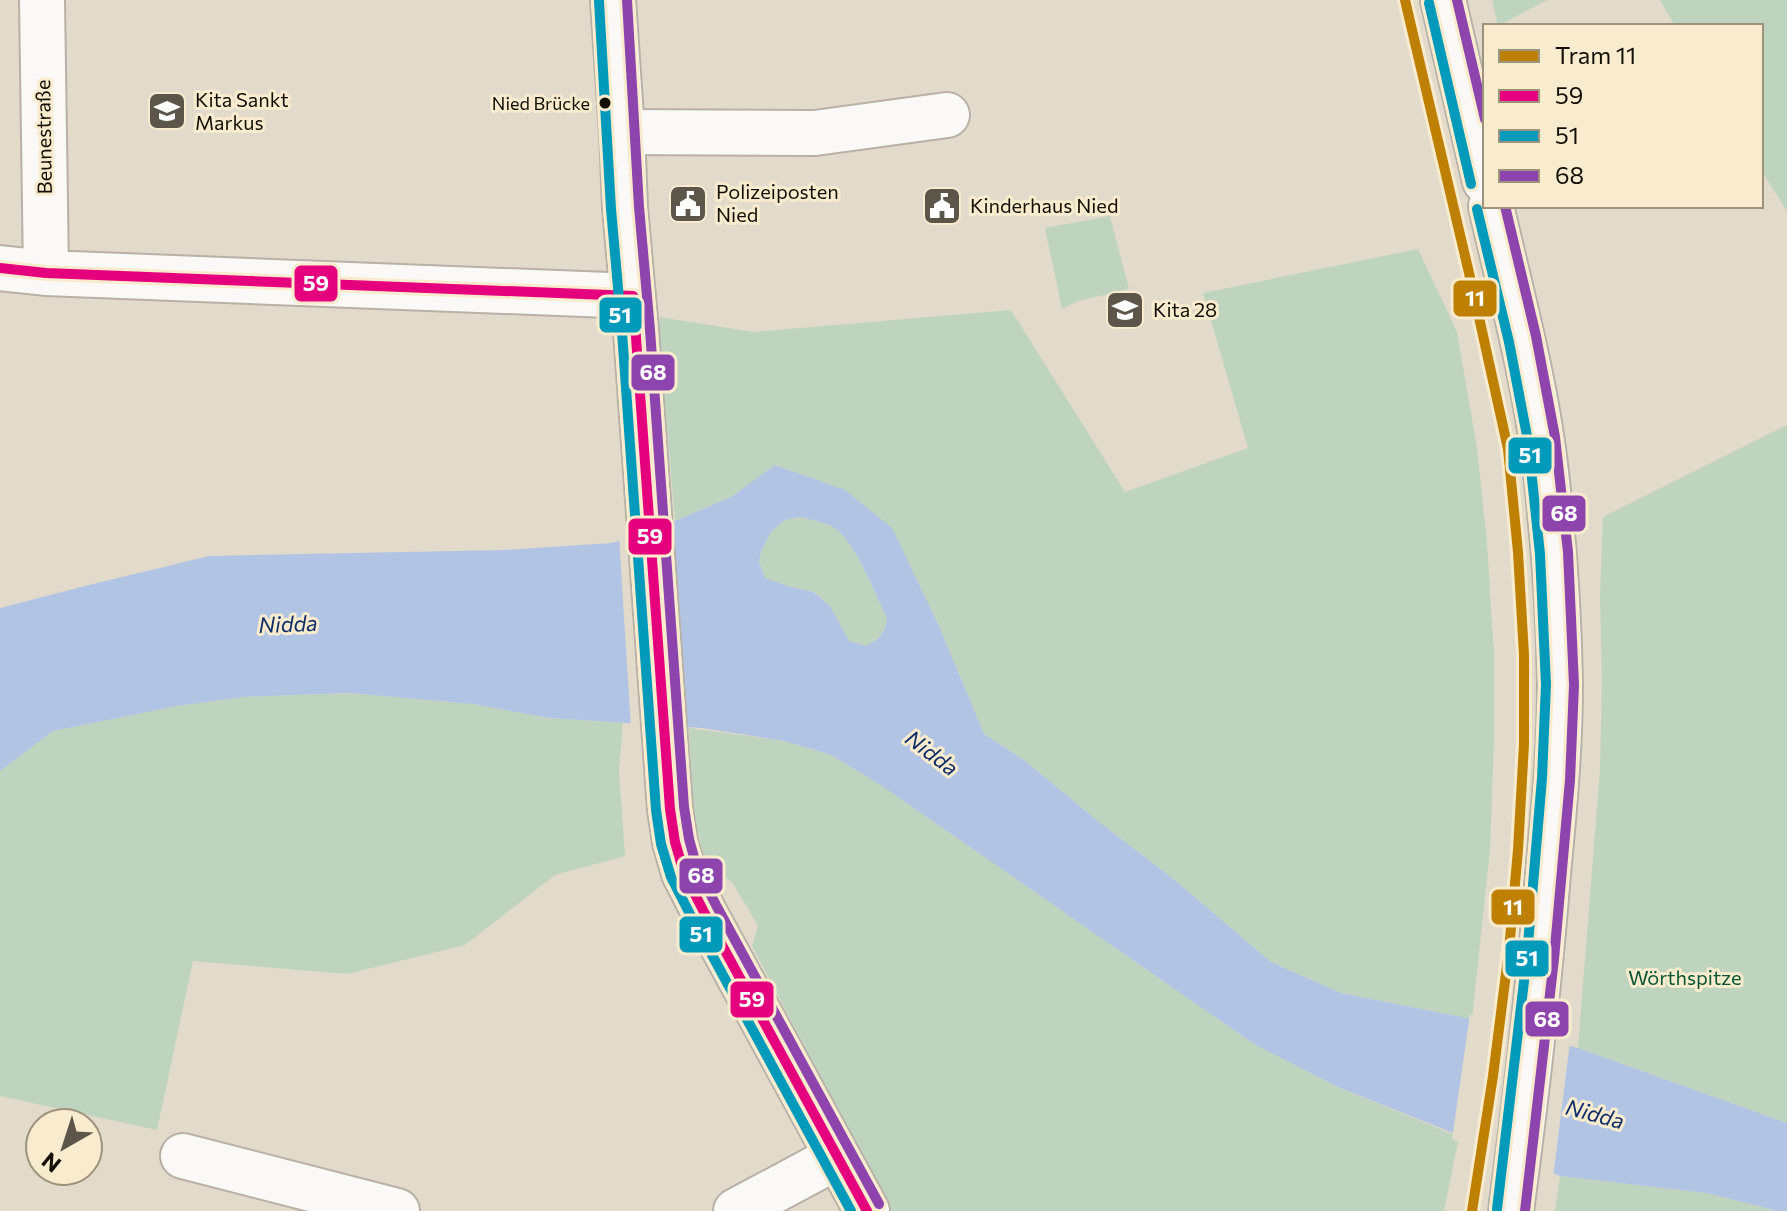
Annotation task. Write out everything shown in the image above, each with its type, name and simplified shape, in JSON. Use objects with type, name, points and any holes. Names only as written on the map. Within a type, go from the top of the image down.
[{"type":"main road","name":"Beunestraße","points":[[42,0],[46,273]]},
{"type":"main road","points":[[613,0],[625,208],[675,842],[684,873],[712,928],[867,1211]]},
{"type":"main road","points":[[1443,0],[1483,172]]},
{"type":"main road","points":[[622,132],[815,133],[947,115]]},
{"type":"main road","points":[[1491,208],[1529,371],[1546,469],[1560,688],[1556,787],[1541,957],[1511,1211]]},
{"type":"main road","points":[[0,268],[635,314]]},
{"type":"main road","points":[[183,1156],[397,1211]]},
{"type":"main road","points":[[736,1211],[837,1157]]},
{"type":"green space","points":[[1492,0],[1547,0],[1502,24],[1498,24]]},
{"type":"green space","points":[[1660,0],[1787,0],[1787,211],[1763,173],[1763,24],[1674,24]]},
{"type":"green space","points":[[1110,216],[1129,289],[1078,301],[1062,309],[1045,228]]},
{"type":"green space","points":[[1418,249],[1457,332],[1477,448],[1487,543],[1494,656],[1494,742],[1490,850],[1472,1019],[1341,993],[1271,962],[1171,877],[1024,760],[984,734],[940,628],[892,529],[869,510],[776,465],[731,497],[675,521],[660,317],[753,332],[1011,310],[1125,492],[1248,448],[1203,293]]},
{"type":"green space","name":"Wörthspitze","points":[[1787,425],[1787,1123],[1578,1048],[1600,769],[1603,517]]},
{"type":"green space","points":[[800,517],[836,529],[850,545],[864,570],[887,618],[881,635],[866,646],[849,641],[830,606],[815,592],[765,578],[759,562],[771,532],[784,520]]},
{"type":"green space","points":[[350,693],[472,704],[550,718],[623,723],[619,772],[625,856],[555,875],[465,945],[347,974],[193,961],[157,1130],[104,1119],[104,1107],[51,1107],[0,1096],[0,771],[52,731],[177,706],[244,697]]},
{"type":"green space","points":[[689,728],[784,741],[831,755],[879,784],[1254,1044],[1338,1087],[1459,1137],[1444,1211],[891,1211],[752,946],[758,926],[732,882],[715,871],[704,855],[694,816]]},
{"type":"green space","points":[[1560,1176],[1706,1193],[1778,1211],[1555,1211]]},
{"type":"water","name":"Nidda","points":[[775,465],[845,490],[892,528],[940,628],[984,734],[1024,760],[1171,877],[1271,962],[1341,993],[1472,1019],[1578,1048],[1787,1123],[1787,1211],[1706,1193],[1560,1176],[1338,1087],[1254,1044],[879,784],[831,755],[784,741],[702,728],[550,718],[472,704],[350,693],[244,697],[177,706],[53,731],[0,771],[0,608],[209,556],[504,550],[612,543],[731,497]],"holes":[[[800,517],[836,529],[858,557],[887,618],[885,628],[875,641],[866,646],[849,641],[830,606],[814,592],[765,578],[759,562],[771,532],[784,520]]]},
{"type":"pier","points":[[672,518],[685,732],[631,728],[619,537]]},
{"type":"pier","points":[[1470,1014],[1570,1042],[1553,1178],[1452,1139]]},
{"type":"tram line","name":"11","points":[[1405,0],[1508,449],[1524,655],[1524,744],[1509,950],[1472,1211]]},
{"type":"transit line","name":"68","points":[[627,0],[639,207],[684,807],[689,839],[697,868],[717,907],[879,1204]]},
{"type":"transit line","name":"68","points":[[1457,0],[1483,110]]},
{"type":"transit line","name":"51","points":[[599,1],[611,209],[661,844],[671,877],[693,920],[851,1211]]},
{"type":"transit line","name":"51","points":[[1429,3],[1471,184]]},
{"type":"transit line","name":"68","points":[[1505,208],[1536,336],[1555,437],[1568,552],[1574,685],[1570,780],[1554,959],[1525,1211]]},
{"type":"transit line","name":"51","points":[[1477,209],[1509,342],[1528,441],[1540,554],[1546,685],[1542,778],[1527,956],[1497,1209]]},
{"type":"transit line","name":"59","points":[[0,268],[46,273],[633,296]]},
{"type":"transit line","name":"59","points":[[633,296],[670,809],[675,842],[684,873],[705,914],[867,1211]]},
{"type":"place","name":"Nied Brücke","points":[[605,103]]},
{"type":"place","name":"Kita Sankt Markus","points":[[167,111]]},
{"type":"place","name":"Polizeiposten Nied","points":[[688,204]]},
{"type":"place","name":"Kinderhaus Nied","points":[[942,206]]},
{"type":"place","name":"Kita 28","points":[[1125,310]]}]
